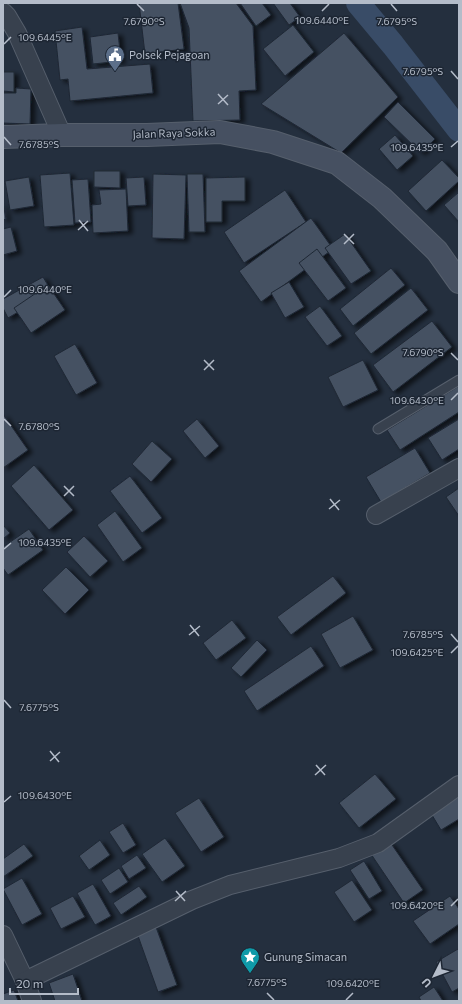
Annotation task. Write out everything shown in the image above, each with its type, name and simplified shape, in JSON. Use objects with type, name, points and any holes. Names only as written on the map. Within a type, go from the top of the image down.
[{"type":"main road","name":"Jalan Raya Sokka","points":[[3,137],[147,135],[220,132],[273,142],[337,164],[382,198],[437,251],[459,282]]},
{"type":"street","points":[[3,12],[17,33],[62,135]]},
{"type":"street","points":[[376,515],[459,468]]},
{"type":"street","points":[[25,981],[192,900],[230,885],[339,858],[378,843],[459,785]]},
{"type":"street","points":[[3,935],[25,981],[32,1001]]},
{"type":"lane","points":[[378,429],[459,380]]},
{"type":"building","points":[[139,3],[178,3],[184,49],[145,54]]},
{"type":"building","points":[[180,3],[236,3],[253,26],[256,90],[239,91],[240,120],[193,121],[189,28]]},
{"type":"building","points":[[240,3],[262,3],[271,15],[256,26]]},
{"type":"building","points":[[273,3],[290,3],[300,17],[289,25]]},
{"type":"building","points":[[293,25],[314,52],[285,76],[263,49]]},
{"type":"building","points":[[82,27],[87,69],[150,64],[153,93],[70,101],[68,79],[60,80],[55,31]]},
{"type":"building","points":[[118,33],[121,61],[93,64],[90,37]]},
{"type":"building","points":[[344,33],[398,97],[341,153],[261,104]]},
{"type":"building","points":[[3,72],[14,72],[14,92],[3,91]]},
{"type":"building","points":[[16,88],[31,89],[30,124],[3,123],[3,93],[16,93]]},
{"type":"building","points":[[398,102],[435,139],[421,153],[384,117]]},
{"type":"building","points":[[395,135],[413,156],[397,170],[379,149]]},
{"type":"building","points":[[442,160],[459,178],[459,181],[426,211],[408,191]]},
{"type":"building","points":[[94,171],[120,171],[120,188],[94,187]]},
{"type":"building","points":[[70,173],[74,225],[44,227],[40,175]]},
{"type":"building","points":[[153,174],[186,175],[184,239],[152,238]]},
{"type":"building","points":[[187,174],[203,174],[205,232],[189,232]]},
{"type":"building","points":[[29,177],[34,206],[10,210],[5,181]]},
{"type":"building","points":[[144,177],[146,205],[128,206],[126,178]]},
{"type":"building","points":[[245,177],[245,201],[222,201],[222,222],[206,222],[206,178]]},
{"type":"building","points":[[88,179],[91,222],[75,223],[72,180]]},
{"type":"building","points":[[126,189],[128,231],[93,233],[92,205],[101,204],[99,190]]},
{"type":"building","points":[[285,190],[306,222],[244,263],[224,232]]},
{"type":"building","points":[[459,192],[459,222],[444,205]]},
{"type":"building","points":[[3,203],[6,219],[3,220]]},
{"type":"building","points":[[311,218],[333,249],[261,302],[239,271]]},
{"type":"building","points":[[11,227],[17,251],[3,255],[3,229]]},
{"type":"building","points":[[345,234],[371,271],[351,284],[325,248]]},
{"type":"building","points":[[317,249],[346,288],[328,301],[299,263]]},
{"type":"building","points":[[391,268],[405,285],[353,326],[340,309]]},
{"type":"building","points":[[43,277],[52,292],[8,318],[3,308],[3,299]]},
{"type":"building","points":[[289,282],[304,307],[285,318],[271,293]]},
{"type":"building","points":[[48,285],[65,310],[31,333],[14,308]]},
{"type":"building","points":[[411,288],[428,310],[371,354],[354,333]]},
{"type":"building","points":[[320,306],[342,336],[327,346],[305,317]]},
{"type":"building","points":[[432,321],[452,347],[393,392],[373,365]]},
{"type":"building","points":[[75,344],[97,383],[76,395],[54,356]]},
{"type":"building","points":[[363,360],[378,390],[343,407],[328,377]]},
{"type":"building","points":[[459,386],[459,412],[400,450],[387,430]]},
{"type":"building","points":[[3,414],[28,450],[3,468]]},
{"type":"building","points":[[197,419],[219,446],[205,458],[183,431]]},
{"type":"building","points":[[459,419],[459,449],[442,460],[428,438]]},
{"type":"building","points":[[152,441],[172,459],[151,482],[132,464]]},
{"type":"building","points":[[415,448],[430,473],[381,502],[366,477]]},
{"type":"building","points":[[34,465],[73,510],[49,530],[11,486]]},
{"type":"building","points":[[130,476],[162,518],[142,533],[110,491]]},
{"type":"building","points":[[459,488],[459,516],[446,497]]},
{"type":"building","points":[[115,511],[142,548],[123,562],[97,525]]},
{"type":"building","points":[[3,525],[10,533],[3,539]]},
{"type":"building","points":[[29,529],[43,550],[8,575],[3,568],[3,547]]},
{"type":"building","points":[[84,536],[108,561],[90,577],[67,552]]},
{"type":"building","points":[[66,567],[89,590],[65,614],[42,590]]},
{"type":"building","points":[[333,576],[346,593],[291,635],[277,617]]},
{"type":"building","points":[[353,616],[373,650],[340,668],[321,634]]},
{"type":"building","points":[[232,620],[246,638],[216,660],[203,643]]},
{"type":"building","points":[[257,640],[267,650],[241,677],[231,668]]},
{"type":"building","points":[[311,646],[324,666],[257,711],[244,691]]},
{"type":"building","points":[[375,774],[396,799],[359,828],[339,803]]},
{"type":"building","points":[[456,794],[459,799],[459,819],[441,830],[429,810]]},
{"type":"building","points":[[199,798],[224,837],[201,852],[175,813]]},
{"type":"building","points":[[123,823],[136,845],[123,853],[109,832]]},
{"type":"building","points":[[165,838],[185,866],[162,882],[142,854]]},
{"type":"building","points":[[100,840],[110,855],[89,870],[79,856]]},
{"type":"building","points":[[390,842],[423,890],[404,903],[371,854]]},
{"type":"building","points":[[24,844],[33,856],[3,877],[3,859]]},
{"type":"building","points":[[137,855],[146,868],[129,879],[121,866]]},
{"type":"building","points":[[364,861],[382,891],[369,899],[350,870]]},
{"type":"building","points":[[119,868],[128,882],[110,894],[101,880]]},
{"type":"building","points":[[22,878],[42,914],[22,925],[3,889]]},
{"type":"building","points":[[352,880],[372,910],[354,922],[334,892]]},
{"type":"building","points":[[93,884],[111,916],[95,925],[77,893]]},
{"type":"building","points":[[139,886],[147,897],[121,915],[113,903]]},
{"type":"building","points":[[73,896],[85,917],[61,929],[50,908]]},
{"type":"building","points":[[450,896],[459,909],[459,924],[430,944],[413,921]]},
{"type":"building","points":[[156,927],[177,985],[158,992],[137,933]]},
{"type":"building","points":[[458,949],[459,988],[452,992],[436,962]]},
{"type":"building","points":[[73,974],[82,1001],[55,1001],[49,983]]},
{"type":"building","points":[[434,987],[443,1001],[421,1001],[419,997]]},
{"type":"building","points":[[14,990],[18,1001],[3,1001],[3,994]]},
{"type":"waterway","points":[[358,3],[393,45],[459,130]]},
{"type":"place","name":"Polsek Pejagoan","points":[[115,72]]},
{"type":"place","name":"Gunung Simacan","points":[[250,974]]}]
